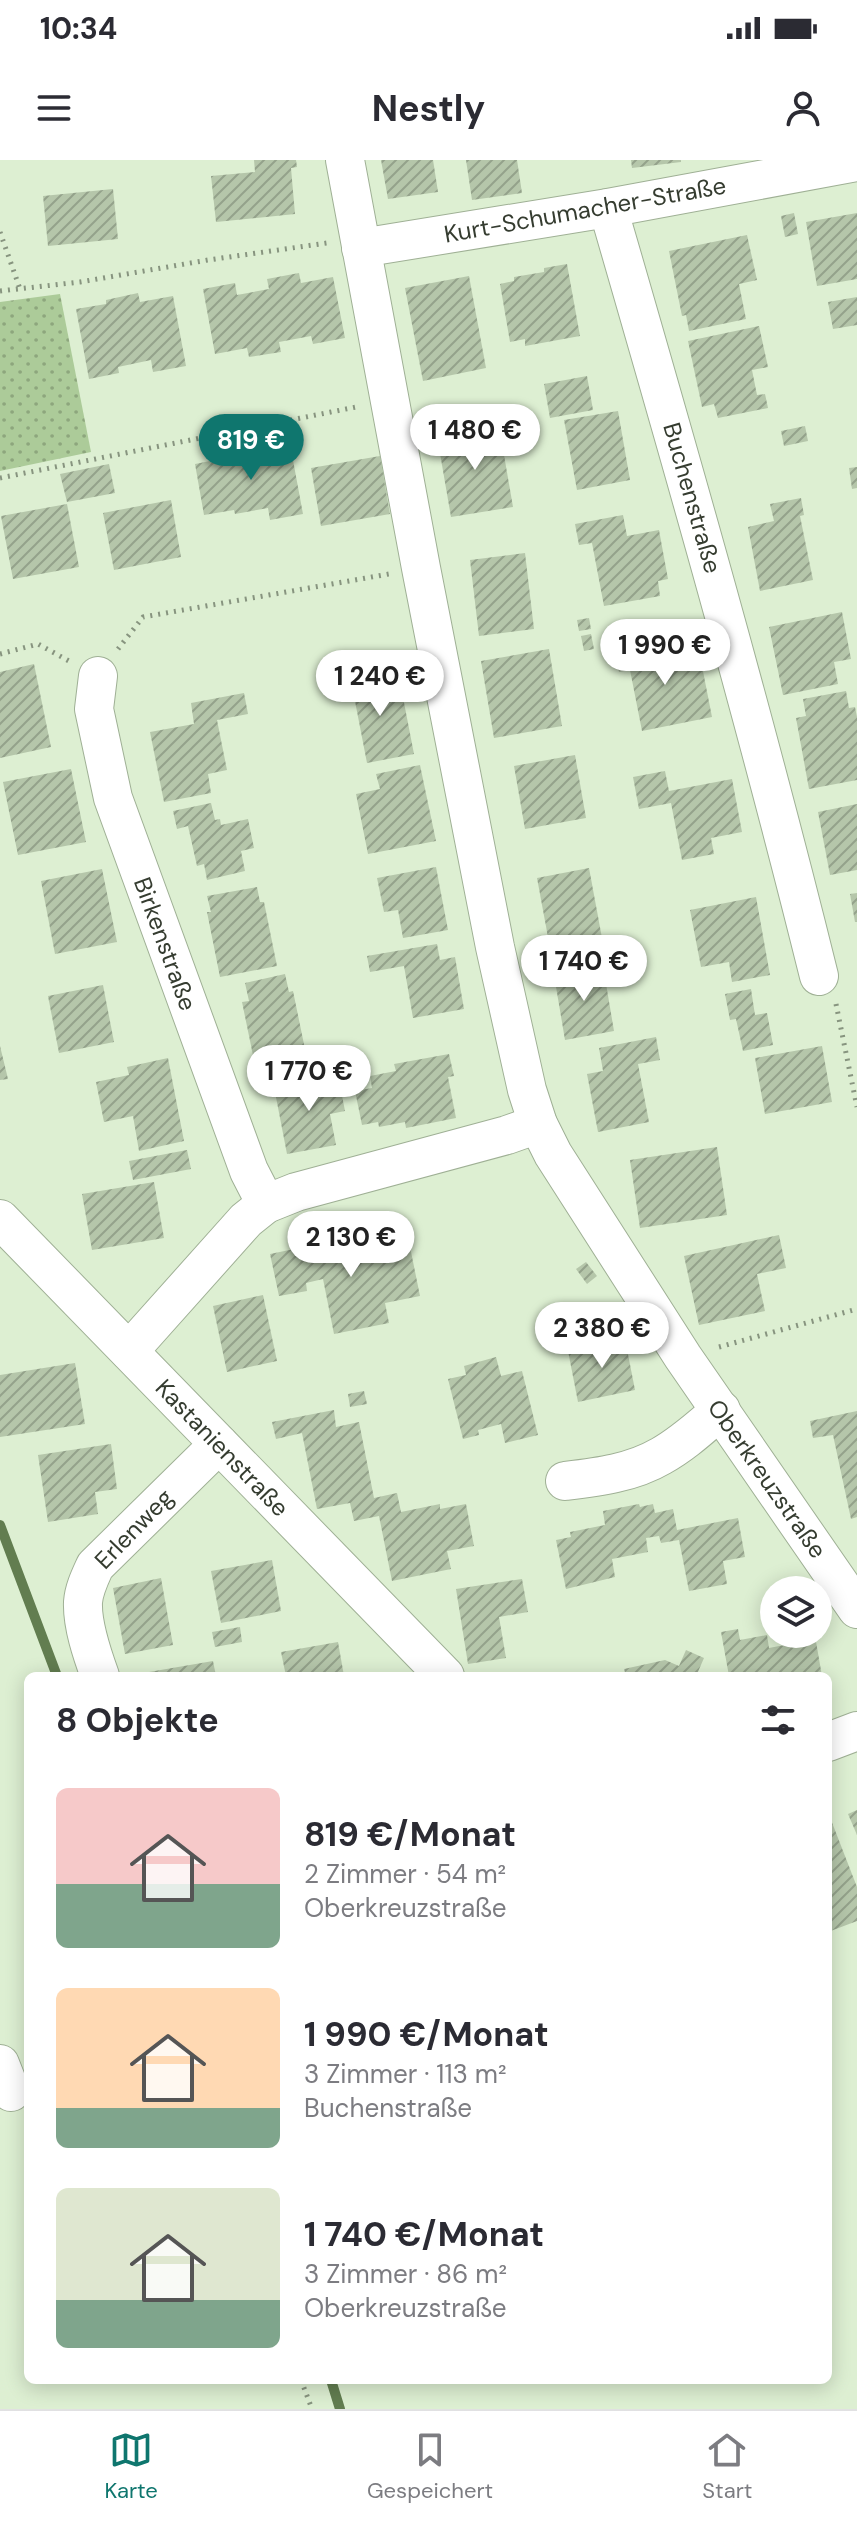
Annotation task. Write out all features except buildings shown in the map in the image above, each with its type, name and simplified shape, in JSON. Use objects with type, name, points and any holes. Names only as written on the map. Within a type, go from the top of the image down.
[{"type":"street","name":"Oberkreuzstraße","points":[[345,160],[421,568],[508,1007],[538,1124],[553,1154],[683,1357],[857,1609]]},
{"type":"street","name":"Kurt-Schumacher-Straße","points":[[360,244],[608,208],[857,162]]},
{"type":"street","name":"Buchenstraße","points":[[608,208],[735,650],[819,976]]},
{"type":"street","name":"Birkenstraße","points":[[98,676],[94,709],[113,798],[249,1171],[266,1204]]},
{"type":"street","points":[[129,1351],[246,1220],[266,1204],[296,1192],[538,1124]]},
{"type":"street","name":"Kastanienstraße","points":[[0,1219],[441,1672]]},
{"type":"street","points":[[565,1481],[632,1469],[662,1456],[721,1410]]},
{"type":"street","name":"Erlenweg","points":[[99,1672],[85,1624],[83,1602],[86,1585],[95,1566],[219,1444]]},
{"type":"street","points":[[832,1740],[857,1731]]},
{"type":"path","points":[[0,232],[20,289]]},
{"type":"path","points":[[0,291],[80,282],[208,260],[360,244]]},
{"type":"path","points":[[0,478],[389,400]]},
{"type":"path","points":[[0,646],[1,654],[38,644],[98,676],[143,617],[421,568]]},
{"type":"path","points":[[819,976],[835,999],[857,1107]]},
{"type":"path","points":[[683,1357],[857,1309]]},
{"type":"path","points":[[303,2384],[312,2409]]},
{"type":"green space","points":[[60,294],[91,452],[0,471],[0,302]]},
{"type":"waterway","points":[[0,1525],[55,1672]]},
{"type":"waterway","points":[[332,2384],[340,2409]]}]
